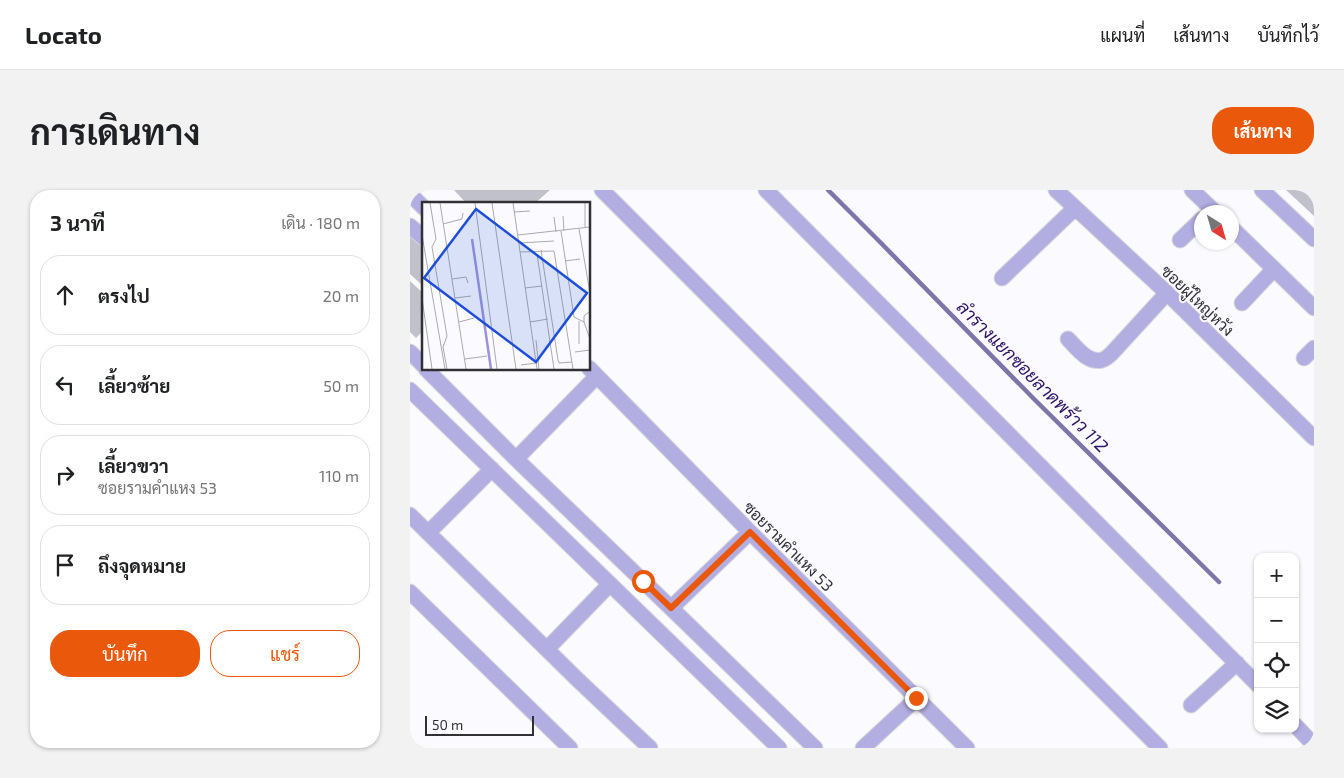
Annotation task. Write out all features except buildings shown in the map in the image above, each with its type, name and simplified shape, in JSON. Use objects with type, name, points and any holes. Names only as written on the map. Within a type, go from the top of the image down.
[{"type":"street","points":[[602,190],[1160,748]]},
{"type":"street","points":[[766,190],[1254,681]]},
{"type":"street","name":"ซอยผู้ใหญ่หวัง","points":[[1056,190],[1167,293],[1314,438]]},
{"type":"street","points":[[1192,190],[1203,205]]},
{"type":"street","points":[[1262,190],[1314,239]]},
{"type":"street","points":[[410,194],[422,206]]},
{"type":"street","points":[[1002,278],[1075,208]]},
{"type":"street","points":[[410,226],[422,236]]},
{"type":"street","points":[[1180,240],[1194,227]]},
{"type":"street","points":[[1239,235],[1314,308]]},
{"type":"street","points":[[1242,303],[1274,269]]},
{"type":"street","points":[[1068,339],[1082,354],[1095,361],[1103,360],[1112,353],[1167,293]]},
{"type":"street","points":[[410,352],[422,363]]},
{"type":"street","points":[[430,370],[516,459],[815,748]]},
{"type":"street","points":[[516,459],[593,372]]},
{"type":"street","name":"ซอยรามคำแหง 53","points":[[593,372],[916,698],[959,745]]},
{"type":"street","points":[[410,390],[779,748]]},
{"type":"street","points":[[428,533],[492,469]]},
{"type":"street","points":[[410,515],[650,748]]},
{"type":"street","points":[[671,608],[750,532]]},
{"type":"street","points":[[547,649],[610,584]]},
{"type":"street","points":[[410,592],[570,748]]},
{"type":"street","points":[[1191,705],[1237,662]]},
{"type":"street","points":[[863,748],[916,698]]},
{"type":"street","points":[[1299,729],[1314,745]]},
{"type":"waterway","name":"ลำรางแยกซอยลาดพร้าว 112","points":[[828,190],[1034,399],[1219,582]]},
{"type":"route","points":[[643,581],[671,608],[750,532],[916,698]]}]
